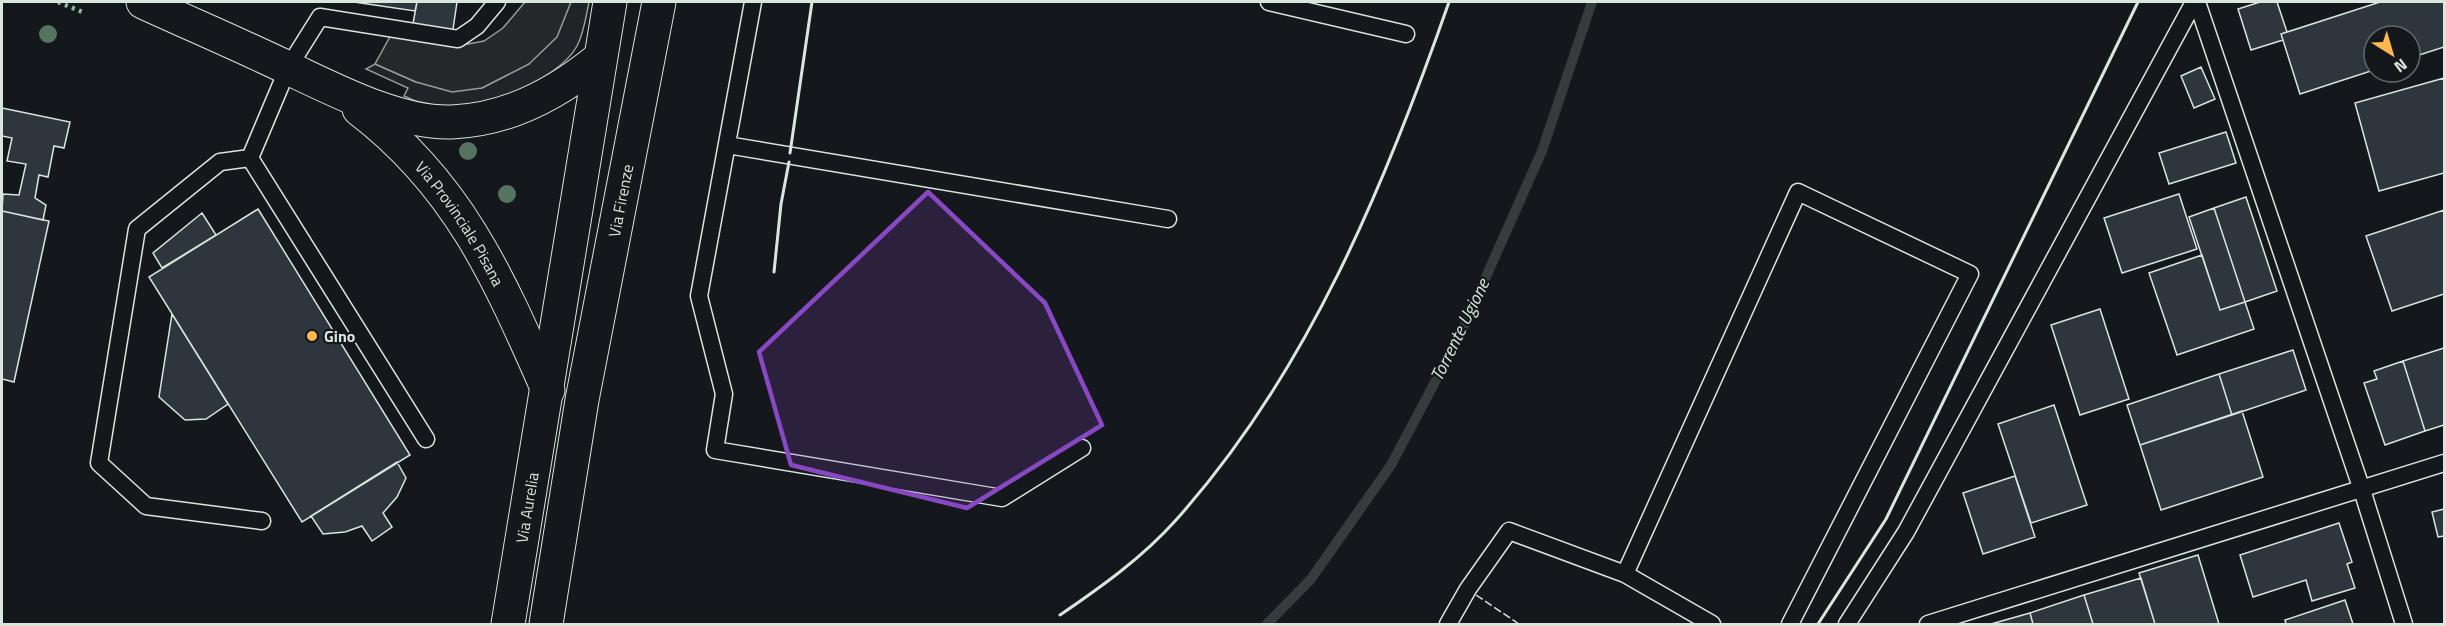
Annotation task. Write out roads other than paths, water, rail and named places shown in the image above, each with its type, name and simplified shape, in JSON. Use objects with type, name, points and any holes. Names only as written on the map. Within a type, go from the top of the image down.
[{"type":"main road","name":"Via Provinciale Pisana","points":[[143,2],[331,88],[421,120],[452,122],[505,112],[548,95],[572,82],[600,58]]},
{"type":"main road","points":[[548,390],[610,2]]},
{"type":"main road","name":"Via Firenze","points":[[546,624],[582,400],[659,2]]},
{"type":"main road","name":"Via Provinciale Pisana","points":[[331,88],[394,136],[430,174],[464,221],[502,287],[548,390]]},
{"type":"main road","name":"Via Aurelia","points":[[508,624],[548,390]]},
{"type":"lane","points":[[250,158],[288,68],[320,17],[458,39],[477,26],[497,2]]},
{"type":"lane","points":[[753,2],[699,296],[724,394],[715,450],[1002,498],[1082,448]]},
{"type":"lane","points":[[1269,2],[1406,34]]},
{"type":"lane","points":[[2195,2],[2362,490],[2404,624]]},
{"type":"lane","points":[[1847,624],[1906,532],[2195,2]]},
{"type":"lane","points":[[727,146],[1168,219]]},
{"type":"lane","points":[[250,158],[426,439]]},
{"type":"lane","points":[[250,158],[220,162],[136,229],[99,463],[146,506],[262,520]]},
{"type":"lane","points":[[1625,573],[1798,192],[1970,274],[1790,624]]},
{"type":"lane","points":[[1928,624],[2445,463]]},
{"type":"lane","points":[[1448,624],[1468,589],[1509,531],[1625,573],[1712,624]]},
{"type":"waterway","name":"Torrente Ugione","points":[[1267,624],[1311,579],[1391,465],[1461,333],[1542,151],[1592,2]]},
{"type":"place","name":"Gino","points":[[312,336]]}]
